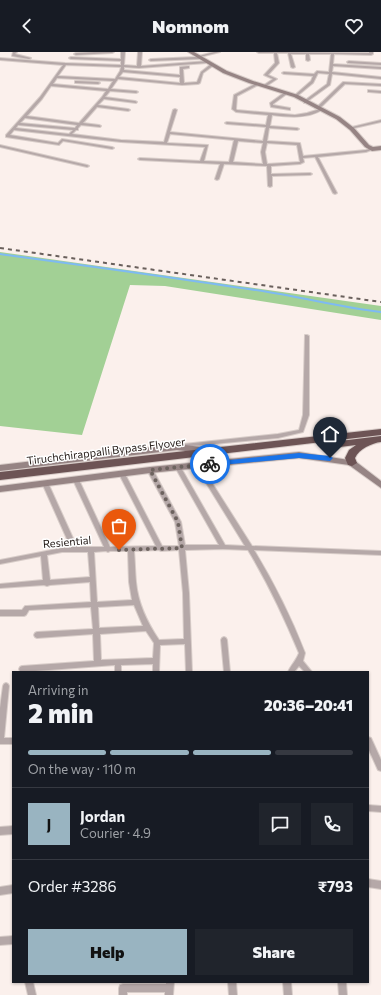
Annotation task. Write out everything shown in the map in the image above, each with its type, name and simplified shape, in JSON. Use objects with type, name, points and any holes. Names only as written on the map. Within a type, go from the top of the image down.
[{"type":"highway","name":"Tiruchchirappalli Bypass Flyover","points":[[0,476],[381,432]]},
{"type":"highway","name":"Tiruchchirappalli Bypass Flyover","points":[[0,482],[376,440]]},
{"type":"highway","points":[[352,463],[350,458],[353,452],[376,440]]},
{"type":"street","points":[[15,52],[13,55],[28,60]]},
{"type":"street","points":[[28,60],[32,52]]},
{"type":"street","points":[[112,52],[77,53],[66,64],[51,85],[24,117],[6,136],[59,144],[62,140],[112,148]]},
{"type":"street","points":[[70,135],[77,129],[110,89],[122,69],[123,52]]},
{"type":"street","points":[[139,67],[140,52]]},
{"type":"street","points":[[190,52],[210,64],[257,84],[296,96],[338,118],[367,146],[372,148],[381,148]]},
{"type":"street","points":[[151,60],[198,57],[218,52]]},
{"type":"street","points":[[259,52],[371,53],[374,63]]},
{"type":"street","points":[[265,86],[275,79],[266,75],[277,63],[275,52]]},
{"type":"street","points":[[289,52],[293,67]]},
{"type":"street","points":[[307,53],[308,60]]},
{"type":"street","points":[[305,102],[329,84],[329,72],[333,53]]},
{"type":"street","points":[[71,58],[123,60]]},
{"type":"street","points":[[0,59],[28,60],[182,76]]},
{"type":"street","points":[[332,63],[381,64]]},
{"type":"street","points":[[332,63],[381,68]]},
{"type":"street","points":[[122,69],[210,64]]},
{"type":"street","points":[[182,84],[181,68],[210,64]]},
{"type":"street","points":[[55,79],[116,79],[182,84],[198,83],[202,74],[210,64]]},
{"type":"street","points":[[296,96],[308,86],[317,72],[381,78]]},
{"type":"street","points":[[284,73],[315,75]]},
{"type":"street","points":[[55,79],[98,84]]},
{"type":"street","points":[[257,84],[235,96],[234,109],[236,111],[300,116],[313,113],[319,109],[344,82],[381,85]]},
{"type":"street","points":[[51,85],[136,92]]},
{"type":"street","points":[[369,91],[381,92]]},
{"type":"street","points":[[286,93],[271,104],[272,106],[289,109]]},
{"type":"street","points":[[103,98],[135,102]]},
{"type":"street","points":[[96,106],[128,110]]},
{"type":"street","points":[[164,144],[175,110]]},
{"type":"street","points":[[270,114],[263,152],[267,165],[270,186]]},
{"type":"street","points":[[24,117],[99,126]]},
{"type":"street","points":[[350,128],[381,121]]},
{"type":"street","points":[[227,123],[297,129]]},
{"type":"street","points":[[18,124],[77,129]]},
{"type":"street","points":[[13,129],[121,141],[207,146],[202,162]]},
{"type":"street","points":[[140,159],[267,165],[302,162],[299,144],[169,132]]},
{"type":"street","points":[[231,164],[236,139]]},
{"type":"street","points":[[0,146],[87,166]]},
{"type":"street","points":[[301,157],[366,151],[372,148]]},
{"type":"street","points":[[316,156],[335,193]]},
{"type":"street","points":[[217,179],[222,164]]},
{"type":"street","points":[[269,175],[310,174]]},
{"type":"street","points":[[0,468],[278,436],[301,431],[306,414],[307,336]]},
{"type":"street","points":[[177,447],[209,451]]},
{"type":"street","points":[[0,489],[150,470],[299,456],[330,458],[352,463],[381,485]]},
{"type":"street","points":[[198,465],[249,548],[293,626],[302,652],[299,662],[292,668],[291,671]]},
{"type":"street","points":[[178,467],[223,547]]},
{"type":"street","points":[[150,470],[178,522],[182,548],[189,671]]},
{"type":"street","points":[[122,474],[161,549]]},
{"type":"street","points":[[76,480],[108,550]]},
{"type":"street","points":[[45,483],[74,550]]},
{"type":"street","name":"Resiential","points":[[0,562],[62,550],[223,547],[381,553]]},
{"type":"street","points":[[131,549],[133,592],[147,628],[156,643],[156,671]]},
{"type":"street","points":[[91,550],[98,663]]},
{"type":"street","points":[[44,554],[47,584]]},
{"type":"street","points":[[0,586],[47,584],[93,579]]},
{"type":"street","points":[[0,613],[24,613],[27,608],[136,602]]},
{"type":"street","points":[[37,635],[147,628]]},
{"type":"street","points":[[224,640],[227,671]]},
{"type":"street","points":[[156,643],[188,641]]},
{"type":"street","points":[[22,669],[98,663],[156,661]]},
{"type":"street","points":[[118,662],[118,671]]},
{"type":"street","points":[[299,662],[308,671]]},
{"type":"street","points":[[81,671],[82,664]]},
{"type":"street","points":[[6,686],[0,740],[12,741]]},
{"type":"street","points":[[371,754],[381,768]]},
{"type":"street","points":[[369,808],[381,809]]},
{"type":"street","points":[[0,831],[12,830]]},
{"type":"street","points":[[369,883],[381,885]]},
{"type":"street","points":[[0,891],[12,890]]},
{"type":"street","points":[[0,941],[12,940]]},
{"type":"street","points":[[29,983],[32,995]]},
{"type":"street","points":[[232,983],[233,995]]},
{"type":"street","points":[[288,983],[288,995]]},
{"type":"street","points":[[342,983],[343,995]]},
{"type":"street","points":[[123,995],[123,988],[169,988]]},
{"type":"green space","points":[[0,252],[381,306],[381,320],[165,286],[130,285],[82,435],[0,426]]},
{"type":"waterway","points":[[0,254],[282,294],[381,312]]},
{"type":"railway","points":[[0,248],[381,302]]},
{"type":"way so far","points":[[119,550],[182,548],[178,522],[150,470],[210,464]]},
{"type":"route","points":[[210,464],[299,456],[330,458]]}]
